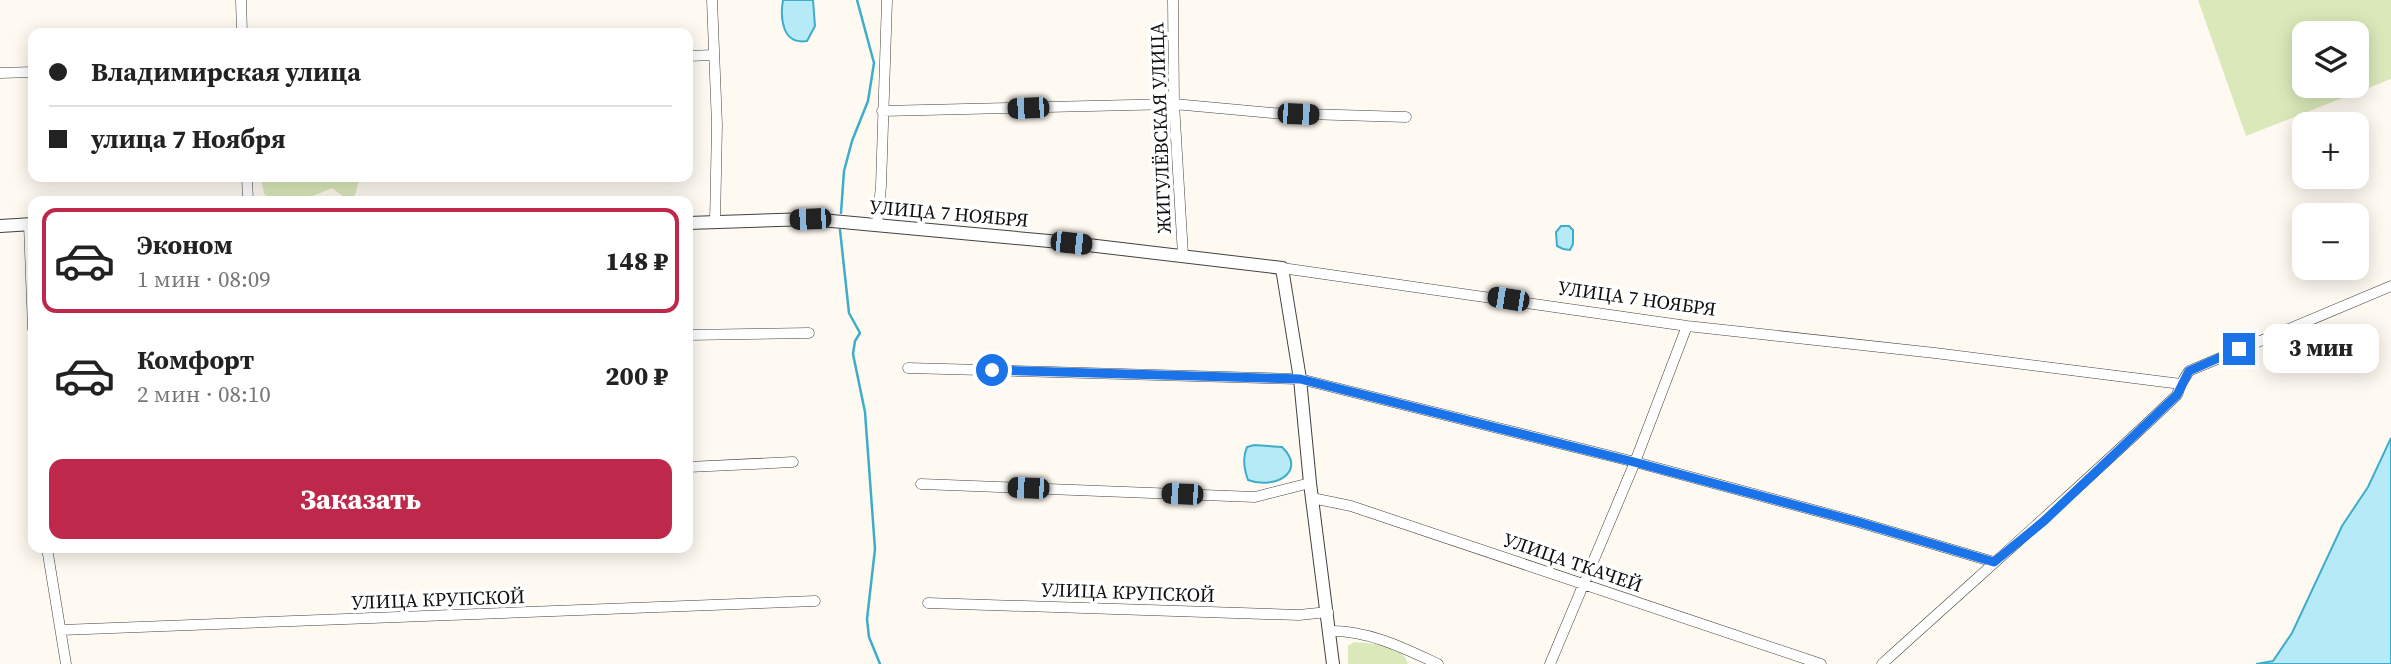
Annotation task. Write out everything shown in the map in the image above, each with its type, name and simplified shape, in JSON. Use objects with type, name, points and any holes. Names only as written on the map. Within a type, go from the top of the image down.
[{"type":"street","points":[[241,0],[242,28]]},
{"type":"street","points":[[712,0],[717,125],[715,222]]},
{"type":"street","points":[[877,225],[881,186],[887,0]]},
{"type":"street","name":"ЖИГУЛЁВСКАЯ УЛИЦА","points":[[1172,0],[1174,104],[1183,254]]},
{"type":"street","points":[[693,55],[714,55]]},
{"type":"street","points":[[0,73],[28,72]]},
{"type":"street","points":[[882,111],[1174,104],[1273,113],[1406,117]]},
{"type":"street","name":"УЛИЦА 7 НОЯБРЯ","points":[[693,223],[810,219],[1183,254],[1687,326],[1935,353],[2181,384]]},
{"type":"street","points":[[0,226],[28,224]]},
{"type":"street","points":[[1282,268],[1300,379],[1333,664]]},
{"type":"street","points":[[1882,664],[1994,562],[2044,521],[2177,395],[2189,371],[2391,286]]},
{"type":"street","points":[[1550,664],[1687,326]]},
{"type":"street","points":[[693,335],[809,333]]},
{"type":"street","points":[[908,368],[1300,379],[1634,462],[1858,522],[1994,562]]},
{"type":"street","points":[[693,467],[793,462]]},
{"type":"street","points":[[921,484],[1255,497],[1310,483]]},
{"type":"street","name":"УЛИЦА ТКАЧЕЙ","points":[[1312,498],[1351,506],[1821,664]]},
{"type":"street","points":[[48,553],[66,664]]},
{"type":"street","name":"УЛИЦА КРУПСКОЙ","points":[[61,630],[816,601]]},
{"type":"street","name":"УЛИЦА КРУПСКОЙ","points":[[928,603],[1299,615],[1328,612]]},
{"type":"street","points":[[1329,631],[1344,630],[1374,637],[1438,664]]},
{"type":"green space","points":[[2198,0],[2391,0],[2391,79],[2369,88],[2369,21],[2292,21],[2292,98],[2343,98],[2307,112],[2292,112],[2292,118],[2246,136]]},
{"type":"green space","points":[[262,182],[359,182],[354,196],[343,196],[332,188],[313,196],[264,194]]},
{"type":"green space","points":[[1354,642],[1394,649],[1401,653],[1408,664],[1348,664],[1348,646]]},
{"type":"water","points":[[783,0],[813,0],[815,26],[807,41],[792,39],[784,29]]},
{"type":"water","points":[[1561,226],[1569,226],[1573,230],[1570,250],[1557,246],[1556,232]]},
{"type":"water","points":[[2391,438],[2391,664],[2256,664],[2273,661],[2292,633],[2342,526],[2368,487]]},
{"type":"water","points":[[1247,447],[1282,447],[1289,456],[1290,471],[1277,481],[1268,483],[1248,480],[1244,455]]},
{"type":"waterway","points":[[841,213],[844,171],[852,141],[868,101],[874,63],[857,0]]},
{"type":"waterway","points":[[840,230],[849,313],[860,333],[855,341],[853,354],[865,412],[875,549],[867,619],[869,637],[880,664]]},
{"type":"route","points":[[992,370],[1300,379],[1634,462],[1858,522],[1994,562],[2077,491],[2177,395],[2189,371],[2239,349]]}]
